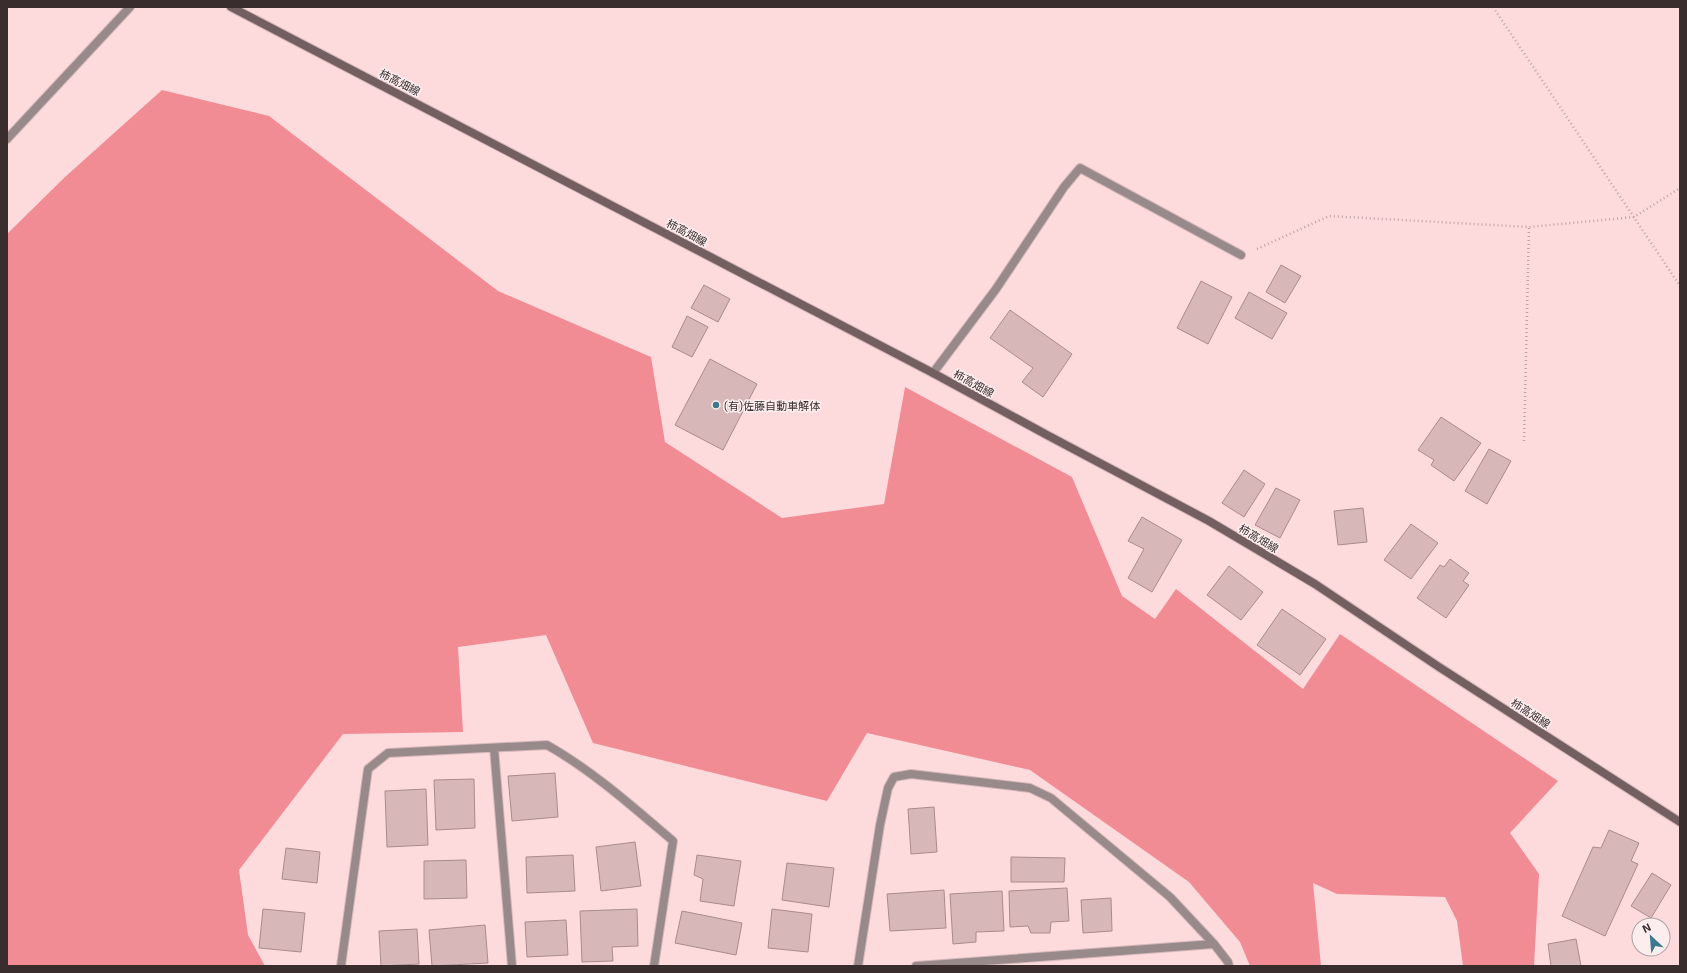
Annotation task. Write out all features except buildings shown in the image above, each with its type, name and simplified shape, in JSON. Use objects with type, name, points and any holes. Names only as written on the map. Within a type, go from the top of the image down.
[{"type":"main road","name":"柿高畑線","points":[[231,7],[933,373],[1209,521],[1315,584],[1439,667],[1680,822]]},
{"type":"street","points":[[7,139],[130,7]]},
{"type":"street","points":[[933,373],[996,289],[1064,187],[1080,168],[1241,256]]},
{"type":"street","points":[[341,966],[368,769],[388,753],[547,745],[566,756],[590,774],[673,841],[654,966]]},
{"type":"street","points":[[494,748],[512,966]]},
{"type":"street","points":[[858,966],[880,825],[888,788],[894,777],[911,774],[1030,788],[1051,798],[1170,897],[1214,944],[1228,962],[1229,966]]},
{"type":"street","points":[[916,966],[1214,944]]},
{"type":"path","points":[[1493,7],[1680,286]]},
{"type":"path","points":[[1241,256],[1329,216],[1528,227],[1634,217],[1680,188]]},
{"type":"path","points":[[1524,441],[1528,227]]},
{"type":"shaded area","points":[[162,90],[269,116],[498,291],[651,357],[665,442],[782,518],[884,504],[905,387],[1072,477],[1122,596],[1155,619],[1176,589],[1303,689],[1340,634],[1558,781],[1510,833],[1539,874],[1534,966],[1463,966],[1457,921],[1445,897],[1337,894],[1313,883],[1321,966],[1250,966],[1240,942],[1189,882],[1030,770],[867,733],[827,801],[593,743],[546,635],[458,647],[463,732],[343,734],[239,870],[248,935],[265,966],[7,966],[7,234],[65,177]]},
{"type":"place","name":"(有)佐藤自動車解体","points":[[716,405]]}]
